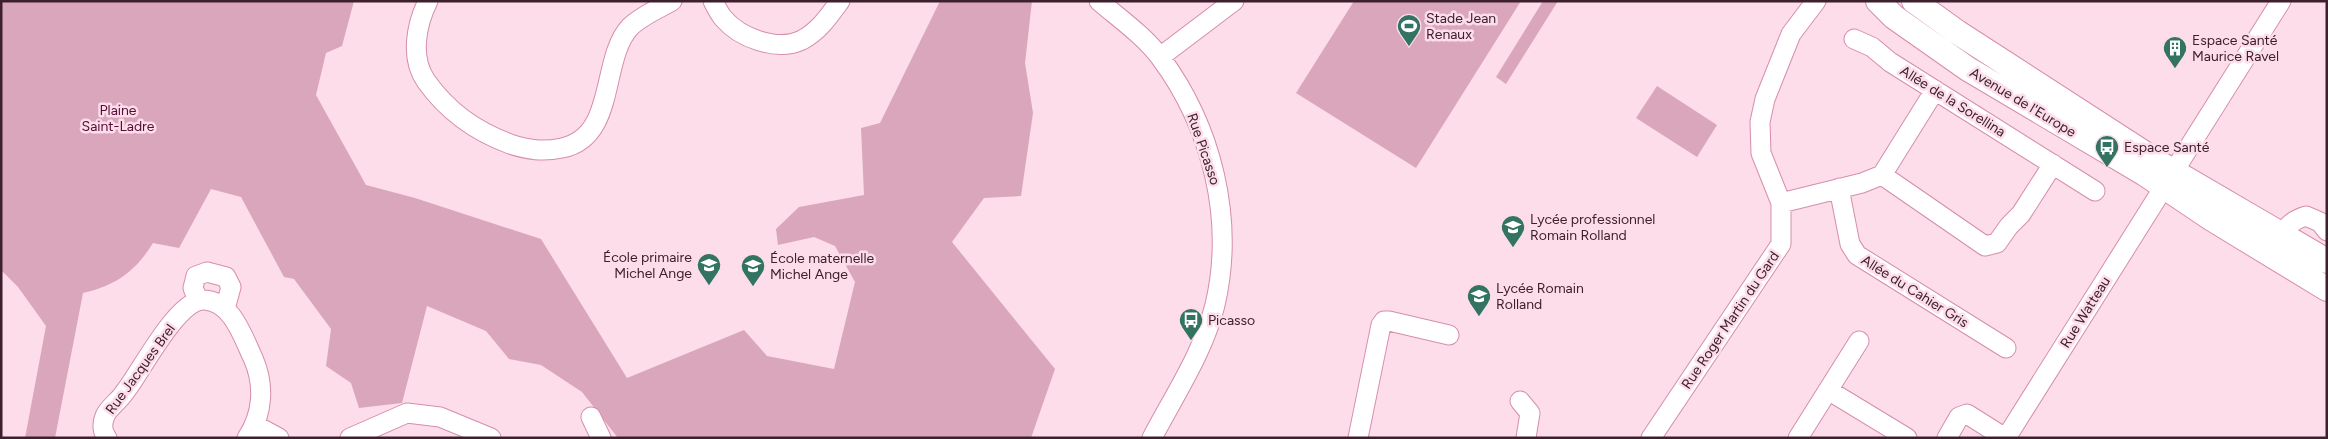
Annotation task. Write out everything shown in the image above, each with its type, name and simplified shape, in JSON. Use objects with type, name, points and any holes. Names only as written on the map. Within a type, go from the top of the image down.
[{"type":"main road","name":"Avenue de l'Europe","points":[[1878,1],[1894,17],[1968,69],[2169,179],[2277,245],[2327,289]]},
{"type":"main road","name":"Avenue de l'Europe","points":[[1914,1],[2169,179]]},
{"type":"main road","name":"Avenue de l'Europe","points":[[2277,245],[2327,261]]},
{"type":"street","points":[[428,1],[418,30],[418,63],[424,78],[436,95],[465,122],[494,138],[526,150],[549,151],[569,146],[584,137],[598,119],[620,44],[630,28],[644,17],[672,1]]},
{"type":"street","points":[[713,1],[724,18],[740,32],[759,41],[777,44],[801,40],[823,24],[840,1]]},
{"type":"street","name":"Rue Picasso","points":[[1099,1],[1140,35],[1160,57],[1188,102],[1208,151],[1221,205],[1223,236],[1218,287],[1214,306],[1201,346],[1192,366],[1152,438]]},
{"type":"street","points":[[1160,57],[1234,1]]},
{"type":"street","name":"Rue Roger Martin du Gard","points":[[1651,438],[1781,244],[1781,203],[1761,153],[1760,122],[1765,99],[1790,34],[1816,1]]},
{"type":"street","name":"Rue Watteau","points":[[1947,438],[1959,417],[1967,414],[2006,438],[2281,1]]},
{"type":"street","name":"Allée de la Sorellina","points":[[1854,39],[1872,47],[1890,62],[2095,190]]},
{"type":"street","points":[[1781,203],[1882,176],[1935,90]]},
{"type":"street","points":[[1882,176],[1985,246],[1997,243],[2009,226],[2021,214],[2053,164]]},
{"type":"street","name":"Allée du Cahier Gris","points":[[1839,188],[1850,244],[1857,255],[2006,348]]},
{"type":"street","points":[[2277,245],[2294,219],[2306,216],[2320,222],[2327,231]]},
{"type":"street","points":[[225,309],[231,287],[226,277],[207,272],[196,276],[193,288],[194,303],[218,303],[225,309],[246,342],[256,366],[261,407],[251,431],[279,438]]},
{"type":"street","name":"Rue Jacques Brel","points":[[107,438],[104,435],[102,424],[105,414],[125,393],[166,329],[194,303]]},
{"type":"street","points":[[1358,438],[1381,325],[1388,321],[1448,335]]},
{"type":"street","points":[[1798,438],[1859,341]]},
{"type":"street","points":[[1828,390],[1906,438]]},
{"type":"street","points":[[1520,401],[1530,413],[1526,438]]},
{"type":"street","points":[[350,438],[407,413],[440,417],[491,438]]},
{"type":"street","points":[[591,416],[601,438]]},
{"type":"green space","name":"Plaine Saint-Ladre","points":[[1,1],[354,1],[342,46],[326,53],[316,95],[366,185],[415,198],[541,239],[627,378],[744,330],[767,356],[834,369],[855,282],[835,246],[814,237],[778,245],[776,229],[799,207],[864,195],[861,128],[880,123],[940,1],[1032,1],[1025,63],[1033,113],[1021,196],[984,198],[952,242],[1055,369],[1031,438],[618,438],[582,392],[541,365],[509,359],[486,331],[427,306],[402,403],[359,408],[351,383],[326,366],[331,329],[294,279],[284,277],[241,197],[211,189],[179,248],[153,243],[139,262],[124,276],[105,286],[83,293],[55,438],[25,438],[46,326],[18,287],[1,270]]},
{"type":"green space","name":"Stade Jean Renaux","points":[[1354,1],[1521,1],[1416,168],[1296,93]]},
{"type":"green space","points":[[1543,1],[1558,1],[1506,84],[1496,77]]},
{"type":"green space","points":[[1657,86],[1717,125],[1697,157],[1636,118]]},
{"type":"place","name":"Stade Jean Renaux","points":[[1409,47]]},
{"type":"place","name":"Espace Santé Maurice Ravel","points":[[2175,69]]},
{"type":"place","name":"Espace Santé","points":[[2107,168]]},
{"type":"place","name":"Lycée professionnel Romain Rolland","points":[[1513,248]]},
{"type":"place","name":"École primaire Michel Ange","points":[[709,286]]},
{"type":"place","name":"École maternelle Michel Ange","points":[[753,287]]},
{"type":"place","name":"Lycée Romain Rolland","points":[[1479,317]]},
{"type":"place","name":"Picasso","points":[[1191,341]]}]
